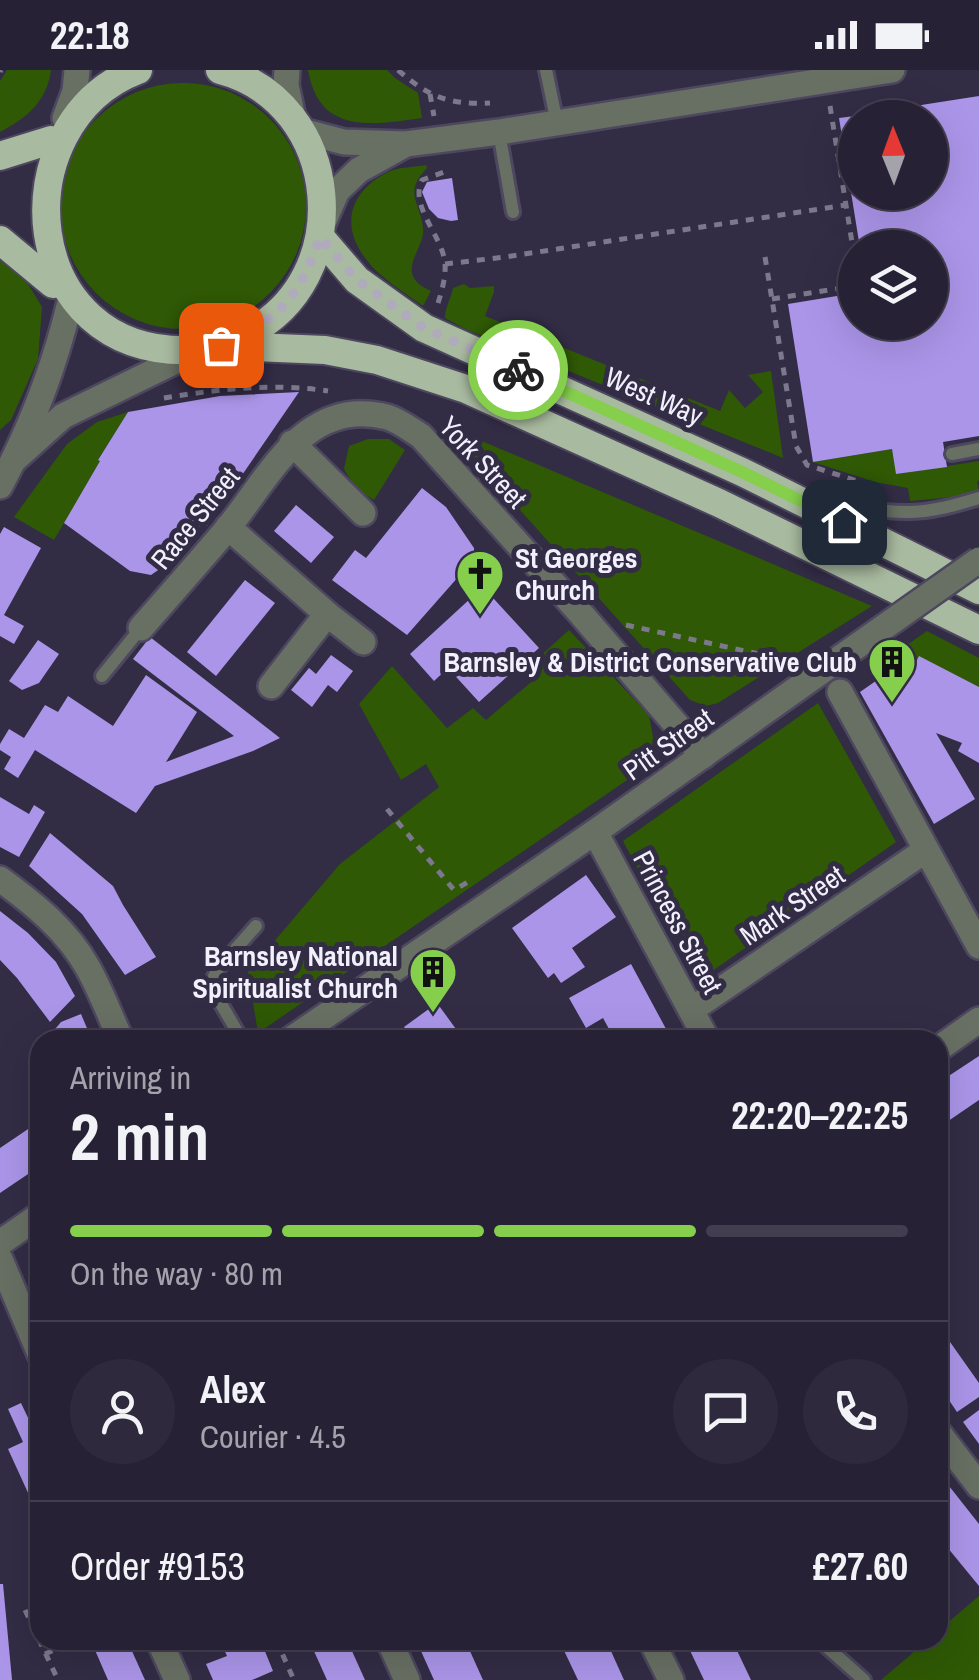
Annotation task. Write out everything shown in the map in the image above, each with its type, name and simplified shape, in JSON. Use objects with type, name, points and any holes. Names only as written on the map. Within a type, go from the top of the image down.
[{"type":"highway","points":[[66,296],[46,264],[37,235],[34,203],[39,171],[58,129],[90,94],[119,76],[138,70]]},
{"type":"highway","points":[[210,348],[256,329],[286,304],[307,273],[322,230],[322,187],[312,152],[297,125],[264,90],[220,70]]},
{"type":"highway","points":[[0,156],[58,129]]},
{"type":"highway","name":"West Way","points":[[322,230],[357,280],[424,328],[742,472],[979,590]]},
{"type":"highway","points":[[0,240],[66,296],[89,321],[123,341],[160,350],[325,350],[378,360],[466,389],[719,503],[979,630]]},
{"type":"street","points":[[58,129],[75,91],[77,70]]},
{"type":"street","points":[[287,70],[286,85],[297,125],[344,142],[406,144],[556,123],[782,78],[826,80],[892,70]]},
{"type":"street","points":[[322,230],[338,191],[348,180],[406,144]]},
{"type":"street","points":[[0,486],[7,460],[60,341],[66,296]]},
{"type":"street","points":[[7,460],[63,416],[144,374],[210,348]]},
{"type":"street","name":"Race Street","points":[[141,628],[228,527],[292,443],[314,426],[361,414]]},
{"type":"street","name":"York Street","points":[[361,414],[389,418],[420,436],[704,756]]},
{"type":"street","points":[[292,443],[363,512]]},
{"type":"street","points":[[228,527],[362,642]]},
{"type":"street","name":"Pitt Street","points":[[305,1030],[595,832],[979,560]]},
{"type":"street","points":[[271,686],[327,614]]},
{"type":"street","points":[[840,692],[979,946]]},
{"type":"street","name":"Princess Street","points":[[595,832],[702,1030]]},
{"type":"street","name":"Mark Street","points":[[691,1010],[926,850]]},
{"type":"street","points":[[0,879],[38,907],[67,937],[88,968],[116,1030]]},
{"type":"street","points":[[948,1042],[979,1020]]},
{"type":"street","points":[[0,1242],[30,1222]]},
{"type":"street","points":[[0,1259],[30,1330]]},
{"type":"street","points":[[948,1445],[979,1486]]},
{"type":"street","points":[[163,1650],[176,1680]]},
{"type":"street","points":[[394,1650],[407,1680]]},
{"type":"street","points":[[657,1650],[671,1680]]},
{"type":"lane","points":[[546,70],[556,123]]},
{"type":"lane","points":[[498,132],[512,212]]},
{"type":"lane","points":[[952,454],[979,450]]},
{"type":"lane","points":[[742,472],[826,499],[882,510],[927,510],[979,498]]},
{"type":"lane","points":[[102,676],[141,628]]},
{"type":"lane","points":[[236,1030],[210,985],[217,970],[256,926]]},
{"type":"lane","points":[[830,1650],[864,1680]]},
{"type":"path","points":[[398,70],[430,94],[455,103],[501,103]]},
{"type":"path","points":[[826,80],[838,134]]},
{"type":"path","points":[[424,328],[442,290],[445,264],[418,195],[422,180],[444,172],[430,94]]},
{"type":"path","points":[[445,264],[838,206]]},
{"type":"path","points":[[766,257],[796,446],[807,464],[876,487]]},
{"type":"path","points":[[772,300],[838,290]]},
{"type":"path","points":[[146,401],[205,391],[330,391]]},
{"type":"path","points":[[582,615],[834,662]]},
{"type":"path","points":[[388,808],[454,890],[473,879]]},
{"type":"path","points":[[25,1610],[30,1621]]},
{"type":"path","points":[[43,1650],[58,1680]]},
{"type":"path","points":[[45,1654],[54,1650]]},
{"type":"path","points":[[280,1650],[294,1680]]},
{"type":"green space","points":[[7,70],[51,70],[45,91],[34,107],[0,132],[0,81]]},
{"type":"green space","points":[[308,70],[387,70],[418,93],[422,118],[367,123],[336,116],[323,106]]},
{"type":"green space","points":[[183,83],[230,93],[270,119],[296,159],[306,206],[296,253],[270,293],[230,319],[183,329],[136,319],[96,293],[70,253],[60,206],[70,159],[96,119],[136,93]]},
{"type":"green space","points":[[426,165],[414,191],[423,236],[412,269],[419,284],[431,291],[423,306],[369,263],[356,243],[351,219],[358,197],[376,179],[392,170]]},
{"type":"green space","points":[[0,253],[13,259],[42,307],[38,359],[11,420],[0,430]]},
{"type":"green space","points":[[464,284],[470,288],[494,286],[485,316],[720,411],[729,390],[745,408],[763,392],[748,375],[771,371],[783,458],[465,329],[445,318],[453,288]]},
{"type":"green space","points":[[128,412],[54,540],[14,517],[67,444],[97,422]]},
{"type":"green space","points":[[444,425],[872,606],[718,703],[706,706],[690,700]]},
{"type":"green space","points":[[368,439],[389,439],[405,450],[374,500],[356,489],[344,469],[349,446]]},
{"type":"green space","points":[[892,449],[897,474],[979,461],[979,490],[910,501],[908,488],[813,462]]},
{"type":"green space","points":[[569,630],[649,715],[654,742],[649,765],[258,1030],[248,972],[340,864],[439,787],[426,764],[401,780],[359,704],[392,666],[447,728],[473,708],[486,720],[536,678],[528,667]]},
{"type":"green space","points":[[927,631],[979,658],[979,687],[919,657],[914,666],[905,663],[895,672],[887,659]]},
{"type":"green space","points":[[818,703],[896,842],[698,981],[623,841]]},
{"type":"green space","points":[[979,1596],[979,1680],[881,1680],[916,1650],[948,1650],[948,1622]]},
{"type":"building","points":[[979,96],[979,436],[943,442],[947,467],[896,474],[892,449],[813,462],[788,304],[838,296],[838,340],[948,340],[948,230],[857,230],[854,210],[948,210],[948,101]]},
{"type":"building","points":[[452,178],[458,220],[451,221],[438,218],[429,209],[422,192],[427,182]]},
{"type":"building","points":[[299,392],[207,526],[202,523],[177,557],[151,575],[130,571],[64,523],[128,412],[220,396]]},
{"type":"building","points":[[422,488],[446,507],[474,548],[474,559],[407,635],[332,580],[355,550],[366,558]]},
{"type":"building","points":[[296,505],[334,537],[311,563],[274,531]]},
{"type":"building","points":[[4,527],[41,548],[4,615],[24,626],[14,644],[0,636],[0,534]]},
{"type":"building","points":[[245,580],[275,603],[216,676],[187,652]]},
{"type":"building","name":"St Georges Church","points":[[483,587],[539,648],[479,702],[448,668],[434,681],[410,654]]},
{"type":"building","points":[[150,637],[280,738],[155,786],[136,813],[35,750],[18,778],[4,769],[11,757],[0,750],[0,744],[9,729],[24,738],[45,705],[58,712],[68,696],[113,726],[146,675],[197,712],[166,762],[234,736],[133,659]]},
{"type":"building","points":[[38,640],[59,654],[39,683],[22,690],[9,681]]},
{"type":"building","points":[[331,655],[353,671],[337,692],[328,685],[312,707],[291,690],[309,668],[316,674]]},
{"type":"building","points":[[919,656],[979,687],[979,763],[958,751],[962,743],[936,733],[975,799],[934,824],[860,692],[893,669],[895,672],[906,663],[914,666]]},
{"type":"building","points":[[0,797],[29,814],[34,805],[45,812],[19,857],[0,847]]},
{"type":"building","points":[[50,833],[113,886],[156,957],[125,975],[82,914],[29,866]]},
{"type":"building","points":[[586,875],[616,917],[572,948],[585,967],[561,983],[554,973],[548,978],[512,928]]},
{"type":"building","points":[[0,911],[56,962],[75,996],[50,1022],[0,960]]},
{"type":"building","points":[[631,964],[667,1030],[610,1030],[603,1018],[586,1028],[569,998]]},
{"type":"building","name":"Barnsley National Spiritualist Church","points":[[437,1003],[457,1030],[406,1030],[404,1027]]},
{"type":"building","points":[[81,1014],[88,1030],[54,1030],[61,1022]]},
{"type":"building","points":[[979,1056],[979,1100],[948,1121],[948,1076]]},
{"type":"building","points":[[30,1128],[30,1173],[0,1193],[0,1148]]},
{"type":"building","points":[[948,1339],[979,1383],[979,1397],[957,1412],[948,1399]]},
{"type":"building","points":[[21,1403],[30,1422],[30,1497],[8,1449],[23,1442],[8,1409]]},
{"type":"building","points":[[979,1410],[979,1444],[963,1422]]},
{"type":"building","points":[[948,1485],[979,1524],[979,1586],[948,1548]]},
{"type":"building","points":[[3,1584],[12,1680],[0,1680]]},
{"type":"building","points":[[95,1650],[132,1650],[145,1680],[108,1680]]},
{"type":"building","points":[[224,1650],[264,1650],[273,1671],[252,1680],[213,1680],[206,1664],[227,1656]]},
{"type":"building","points":[[314,1650],[352,1650],[365,1680],[327,1680]]},
{"type":"building","points":[[420,1650],[470,1650],[483,1680],[434,1680]]},
{"type":"building","points":[[564,1650],[610,1650],[624,1680],[578,1680]]},
{"type":"building","points":[[690,1650],[737,1650],[751,1680],[704,1680]]},
{"type":"way so far","points":[[221,345],[256,329],[286,304],[307,273],[320,237],[357,280],[424,328],[518,370]]},
{"type":"place","name":"St Georges Church","points":[[480,616]]},
{"type":"place","name":"Barnsley & District Conservative Club","points":[[892,704]]},
{"type":"place","name":"Barnsley National Spiritualist Church","points":[[433,1014]]},
{"type":"route","points":[[518,370],[844,522]]}]
